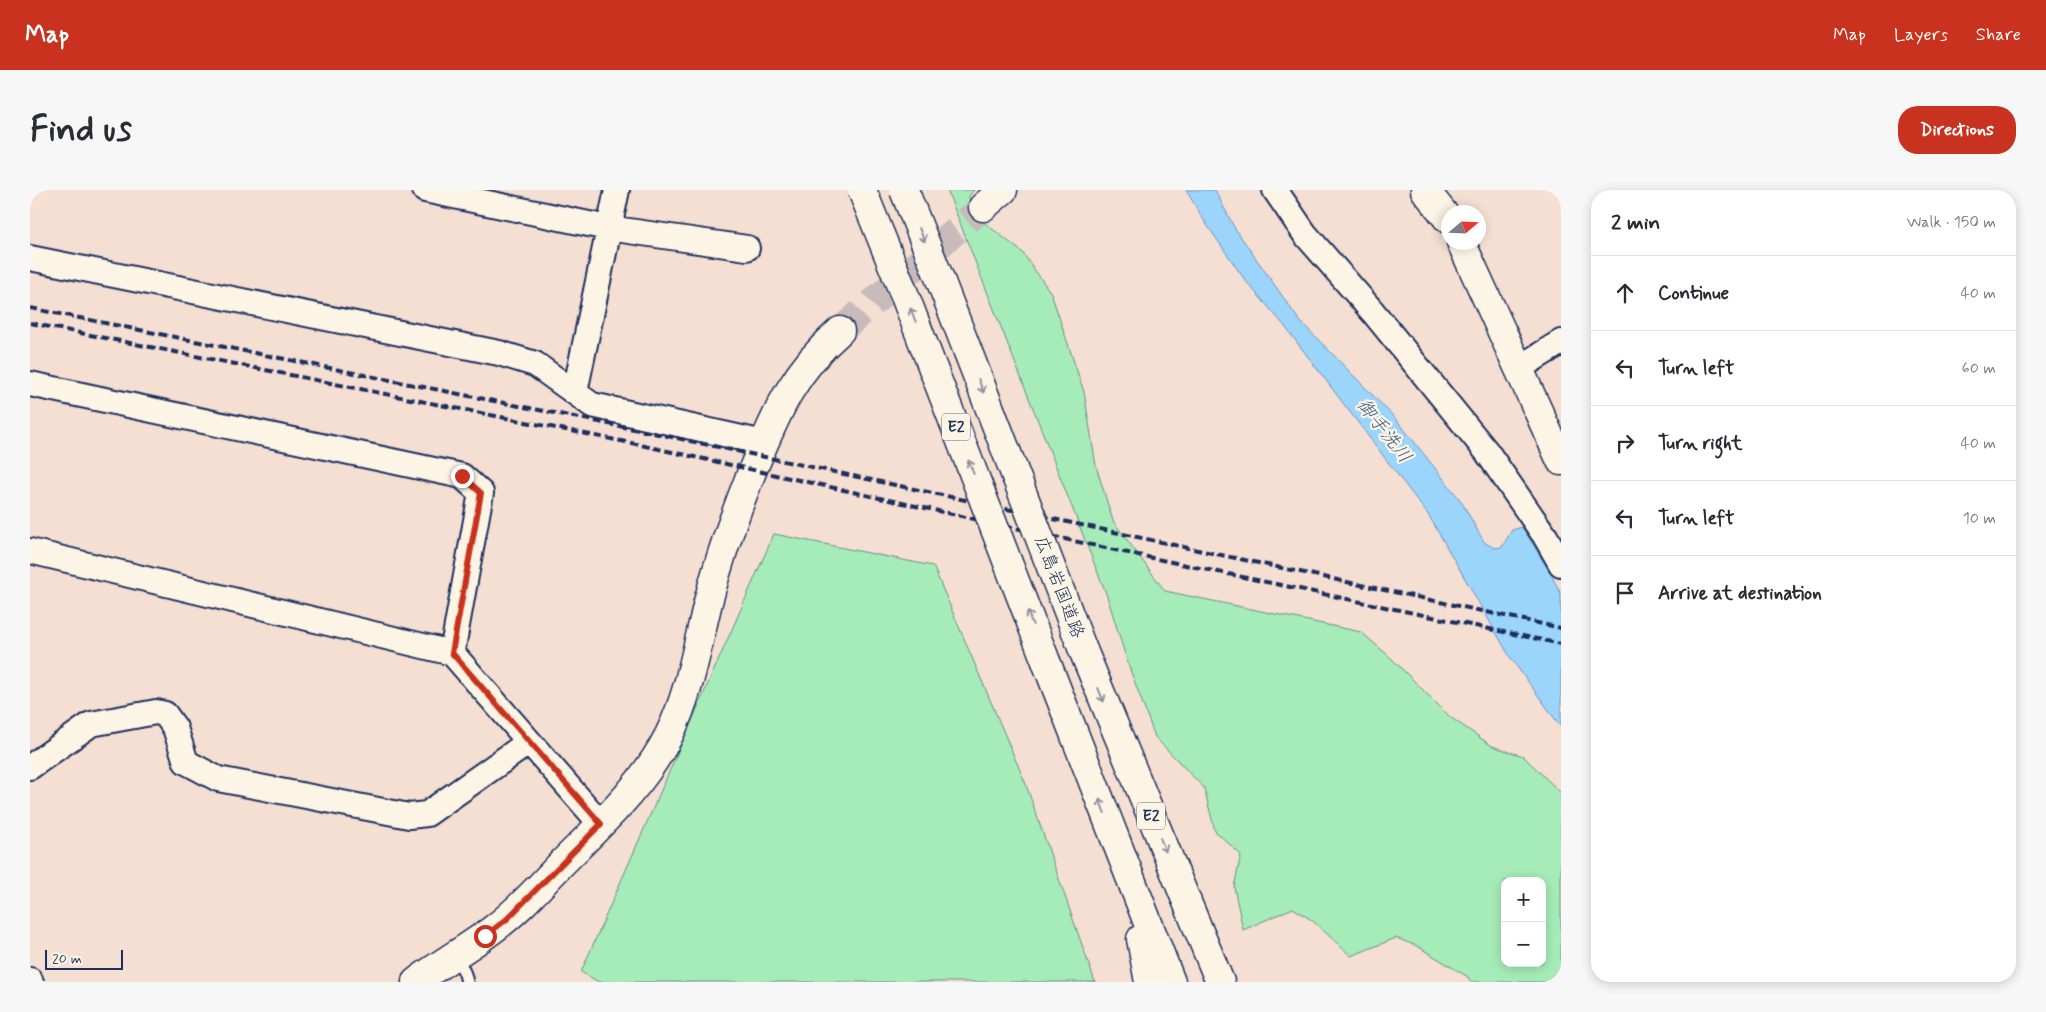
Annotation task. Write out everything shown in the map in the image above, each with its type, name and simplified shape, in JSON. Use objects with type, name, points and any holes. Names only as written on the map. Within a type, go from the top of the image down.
[{"type":"main road","name":"E2","points":[[862,190],[909,306],[1171,982]]},
{"type":"main road","name":"広島岩国道路","points":[[904,190],[1083,650],[1220,982]]},
{"type":"main road","points":[[1425,190],[1441,210]]},
{"type":"main road","points":[[1466,250],[1561,461]]},
{"type":"main road","points":[[416,982],[507,919],[637,786],[654,761],[672,727],[689,680],[721,554],[764,444],[790,388],[808,363],[840,331]]},
{"type":"main road","points":[[1112,831],[1133,900],[1149,982]]},
{"type":"street","points":[[426,190],[608,228],[747,248]]},
{"type":"street","points":[[575,392],[617,190]]},
{"type":"street","points":[[1275,190],[1305,234],[1373,312],[1487,452],[1545,536],[1561,564]]},
{"type":"street","points":[[30,258],[499,353],[535,364],[592,405],[764,444]]},
{"type":"street","points":[[1519,368],[1561,342]]},
{"type":"street","points":[[30,384],[462,476],[481,493],[452,653]]},
{"type":"street","points":[[30,551],[452,653],[601,824]]},
{"type":"street","points":[[30,767],[91,724],[156,712],[165,714],[175,728],[186,762],[218,779],[409,816],[427,814],[529,742]]},
{"type":"street","points":[[30,744],[53,750]]},
{"type":"lane","points":[[456,954],[467,982]]},
{"type":"green space","points":[[947,190],[974,190],[969,196],[972,213],[1022,252],[1051,293],[1084,392],[1096,466],[1113,521],[1165,591],[1361,632],[1391,658],[1450,717],[1492,746],[1523,756],[1561,793],[1561,982],[1471,982],[1468,977],[1417,946],[1396,938],[1351,956],[1313,921],[1293,908],[1243,930],[1234,887],[1241,855],[1215,831],[1204,788],[1155,737],[1128,664],[1107,596]]},
{"type":"green space","points":[[774,534],[933,566],[1025,782],[1095,982],[599,982],[581,972]]},
{"type":"water","name":"御手洗川","points":[[1186,190],[1215,190],[1234,227],[1299,320],[1396,419],[1461,501],[1484,542],[1494,548],[1502,547],[1512,530],[1522,527],[1561,594],[1561,727],[1510,657],[1429,516],[1283,324],[1245,280],[1205,222]]},
{"type":"tunnel","points":[[840,331],[983,207]]},
{"type":"railway","points":[[30,308],[639,430],[1561,628]]},
{"type":"railway","points":[[30,323],[636,444],[1119,551],[1561,644]]},
{"type":"route","points":[[462,476],[481,493],[452,653],[601,824],[507,919],[485,936]]}]
